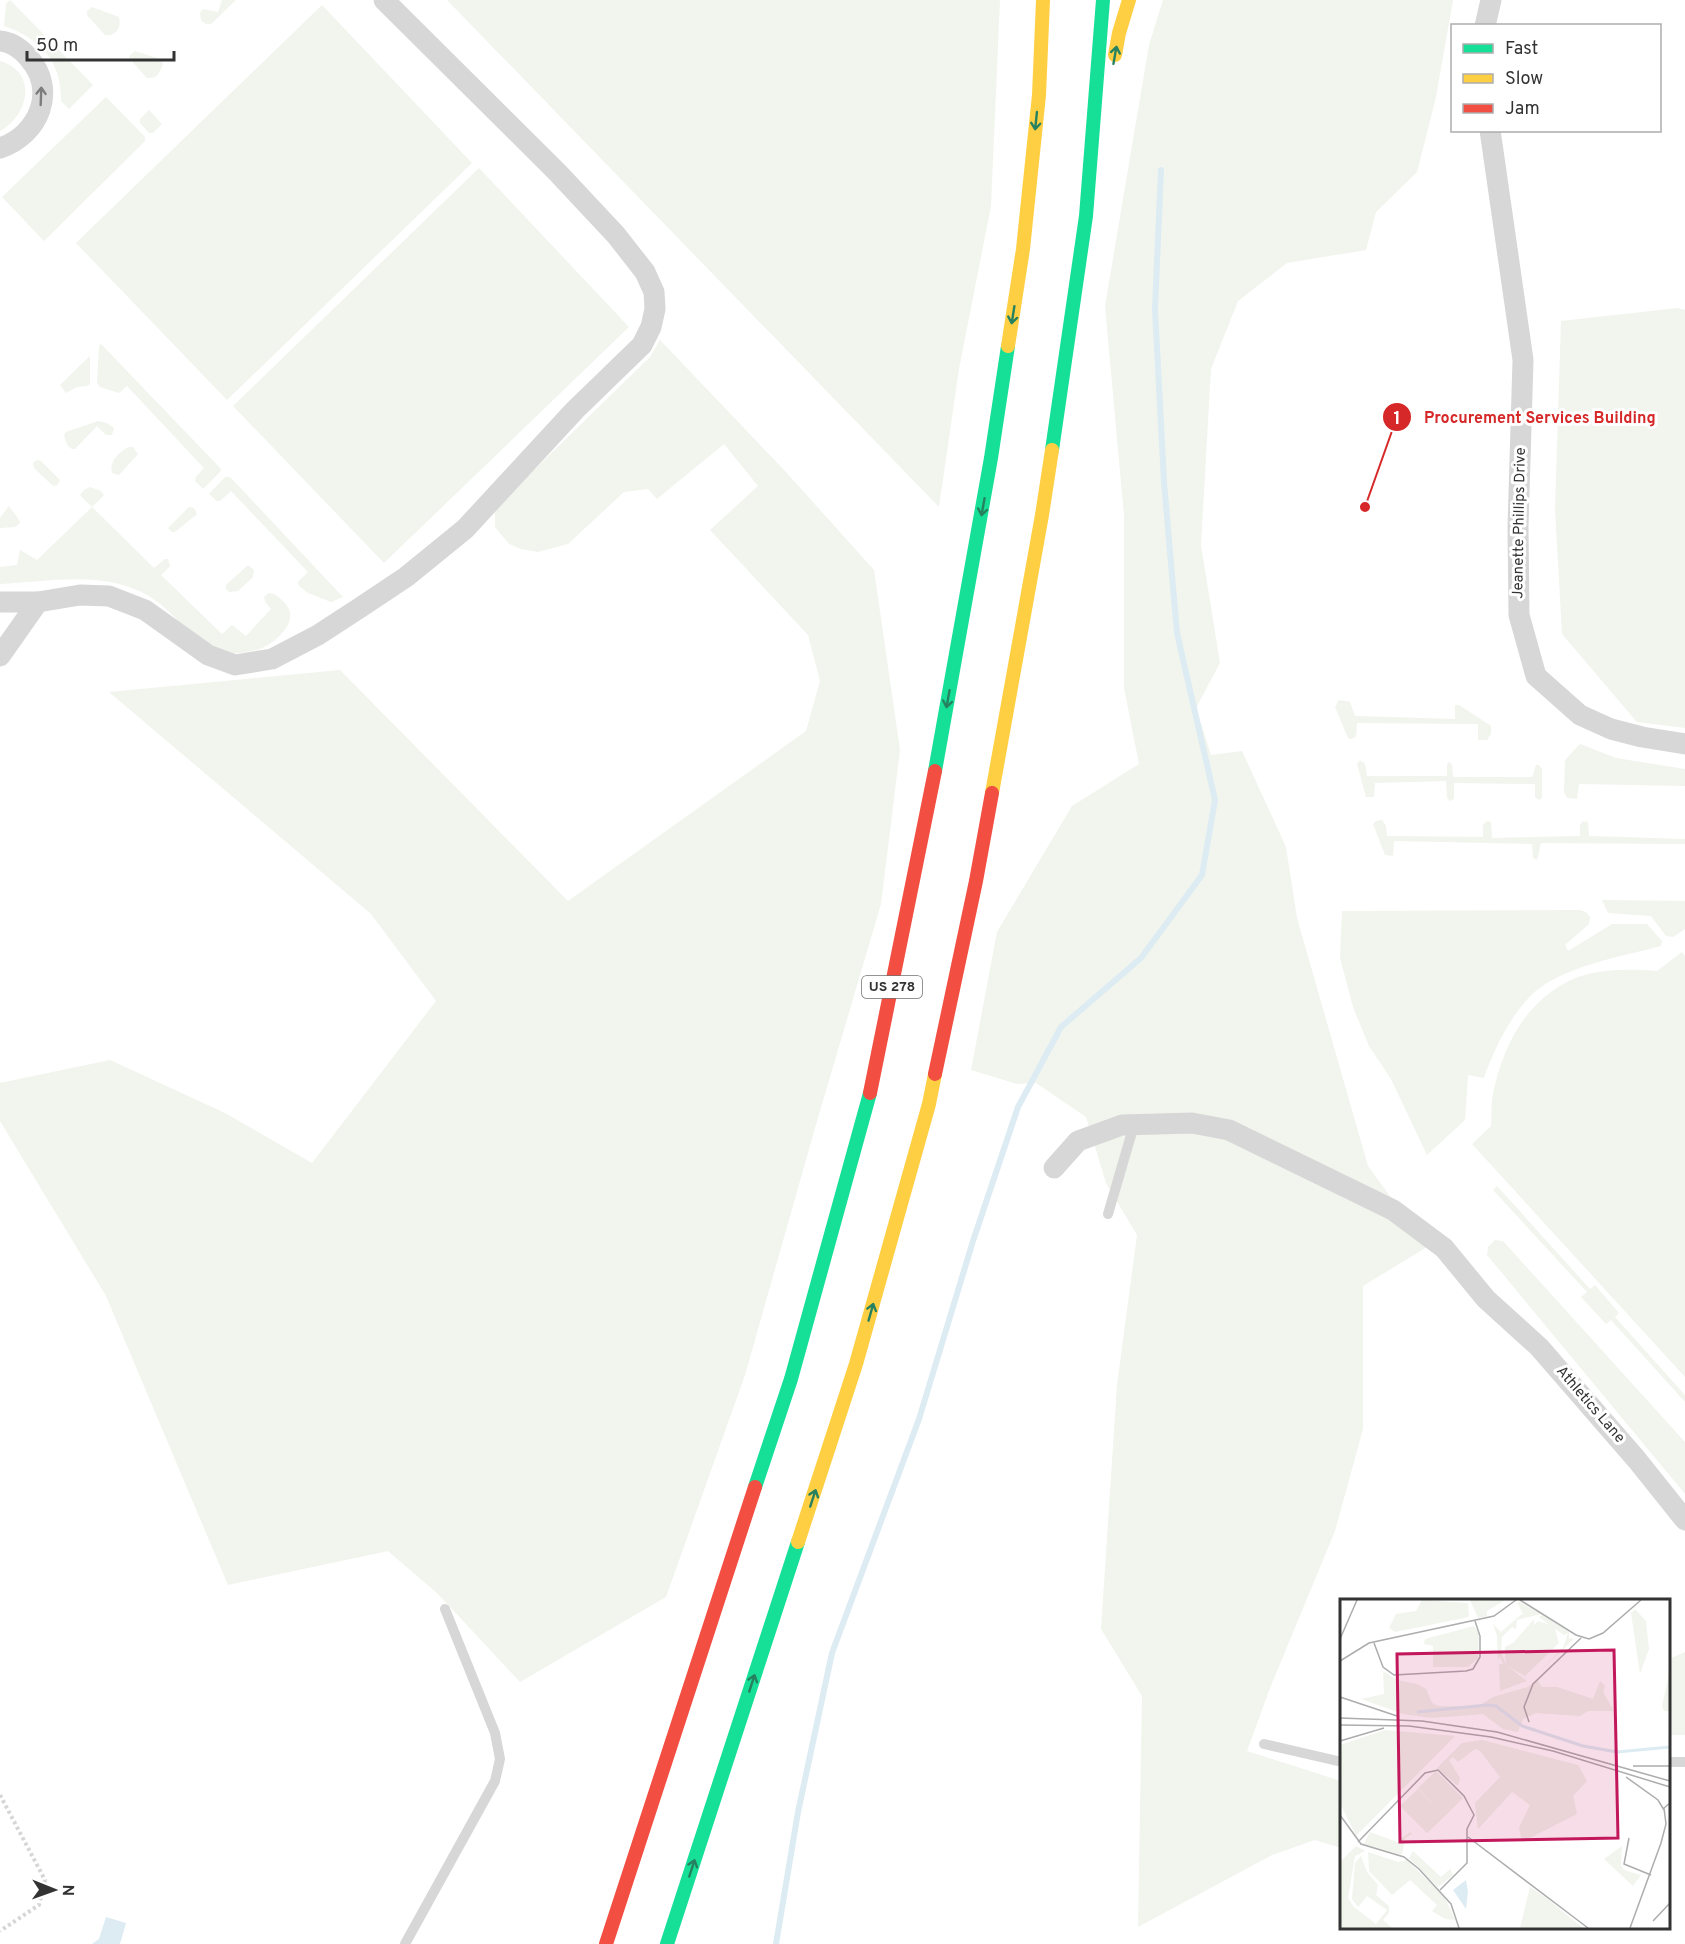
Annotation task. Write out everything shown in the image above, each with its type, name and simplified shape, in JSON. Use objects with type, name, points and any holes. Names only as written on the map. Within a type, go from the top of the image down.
[{"type":"highway","points":[[1033,0],[1039,94]]},
{"type":"highway","name":"US 278","points":[[606,1944],[791,1379],[869,1098],[926,825],[992,458],[1023,249],[1039,94],[1043,0]]},
{"type":"highway","points":[[1086,216],[1103,0]]},
{"type":"highway","points":[[667,1944],[856,1364],[929,1104],[976,881],[1038,538],[1086,216],[1119,33],[1129,0]]},
{"type":"highway","points":[[595,1934],[638,1846]]},
{"type":"highway","points":[[674,1944],[682,1898]]},
{"type":"street","points":[[0,602],[38,602],[80,596],[109,596],[145,610],[208,655],[235,665],[272,659],[362,608],[406,577],[465,529],[575,410],[642,345],[651,327],[655,309],[654,292],[645,272],[616,235],[558,173],[384,0]]},
{"type":"street","points":[[1485,24],[1491,0]]},
{"type":"street","points":[[0,40],[22,50],[34,64],[41,81],[42,99],[38,117],[28,132],[13,143],[0,148]]},
{"type":"street","name":"Jeanette Phillips Drive","points":[[1490,132],[1523,360],[1518,526],[1519,615],[1536,676],[1580,715],[1611,729],[1685,744]]},
{"type":"street","points":[[0,656],[38,602]]},
{"type":"street","name":"Athletics Lane","points":[[1054,1168],[1078,1141],[1122,1125],[1192,1123],[1229,1130],[1393,1210],[1444,1248],[1486,1299],[1539,1347],[1637,1460],[1685,1520]]},
{"type":"lane","points":[[1108,1214],[1134,1125]]},
{"type":"lane","points":[[405,1944],[495,1781],[500,1759],[495,1733],[445,1609]]},
{"type":"lane","points":[[1264,1744],[1340,1762]]},
{"type":"path","points":[[0,1795],[45,1880],[39,1905],[0,1931]]},
{"type":"shaded area","points":[[10,0],[93,85],[69,109],[61,101],[58,74],[46,53],[28,37],[4,26],[6,4]]},
{"type":"shaded area","points":[[222,0],[236,0],[211,24],[206,24],[201,20],[200,13],[203,9],[218,12]]},
{"type":"shaded area","points":[[447,0],[1000,0],[991,206],[959,369],[939,507]]},
{"type":"shaded area","points":[[1163,0],[1453,0],[1436,97],[1417,172],[1376,212],[1366,250],[1287,263],[1238,301],[1211,369],[1201,545],[1220,663],[1196,708],[1211,755],[1242,751],[1286,847],[1297,918],[1368,1166],[1427,1247],[1363,1286],[1363,1429],[1335,1531],[1270,1688],[1247,1751],[1340,1781],[1340,1848],[1315,1840],[1272,1855],[1138,1927],[1142,1696],[1101,1629],[1117,1385],[1137,1235],[1106,1183],[1086,1117],[1036,1083],[1017,1084],[971,1070],[997,932],[1072,806],[1139,764],[1124,688],[1124,516],[1105,306],[1149,45]]},
{"type":"shaded area","points":[[322,5],[472,163],[227,400],[76,243]]},
{"type":"shaded area","points":[[92,7],[119,17],[119,28],[115,33],[105,35],[87,15],[87,11]]},
{"type":"shaded area","points":[[135,51],[160,59],[163,64],[156,76],[147,78],[129,58]]},
{"type":"shaded area","points":[[0,61],[20,74],[25,94],[18,115],[0,131]]},
{"type":"shaded area","points":[[106,97],[145,137],[145,141],[44,241],[2,197]]},
{"type":"shaded area","points":[[149,110],[162,124],[153,133],[149,133],[140,123],[140,119]]},
{"type":"shaded area","points":[[479,168],[629,327],[384,563],[233,406]]},
{"type":"shaded area","points":[[1678,308],[1685,310],[1685,728],[1637,722],[1562,634],[1555,509],[1561,321]]},
{"type":"shaded area","points":[[660,340],[785,471],[874,570],[900,750],[881,904],[745,1375],[666,1597],[520,1682],[437,1593],[388,1551],[228,1585],[106,1296],[0,1121],[0,1083],[110,1060],[225,1113],[312,1163],[436,1001],[371,914],[109,692],[340,670],[568,901],[806,731],[820,681],[808,635],[710,530],[758,486],[724,444],[657,499],[648,489],[624,492],[568,544],[538,552],[521,549],[509,544],[495,527],[495,508],[650,357]]},
{"type":"shaded area","points":[[101,344],[221,469],[203,489],[195,481],[204,468],[127,386],[119,393],[100,387],[97,383]]},
{"type":"shaded area","points":[[90,356],[90,384],[66,393],[60,385]]},
{"type":"shaded area","points":[[98,421],[114,428],[112,435],[106,435],[97,426],[75,449],[67,445],[64,435],[66,432]]},
{"type":"shaded area","points":[[129,447],[133,447],[138,454],[119,475],[112,473],[112,465],[116,457]]},
{"type":"shaded area","points":[[37,460],[41,461],[60,480],[58,485],[53,486],[34,468],[33,463]]},
{"type":"shaded area","points":[[225,477],[230,477],[343,597],[331,602],[308,593],[299,586],[298,582],[308,572],[231,491],[220,501],[209,494]]},
{"type":"shaded area","points":[[90,487],[101,491],[104,495],[92,507],[80,495]]},
{"type":"shaded area","points":[[9,506],[20,523],[15,527],[0,528],[0,518]]},
{"type":"shaded area","points":[[92,507],[154,568],[168,559],[170,566],[161,575],[222,634],[232,625],[246,636],[271,609],[264,597],[269,593],[279,597],[289,609],[289,622],[285,629],[280,636],[260,649],[224,653],[214,650],[197,639],[159,603],[123,585],[82,579],[0,584],[0,567],[17,565],[20,550],[37,560]]},
{"type":"shaded area","points":[[189,507],[194,508],[197,514],[172,532],[168,528]]},
{"type":"shaded area","points":[[248,565],[254,570],[253,577],[238,591],[229,592],[226,585]]},
{"type":"shaded area","points":[[1339,700],[1350,702],[1355,716],[1455,719],[1455,705],[1459,705],[1491,726],[1491,734],[1487,740],[1478,740],[1478,724],[1357,723],[1356,737],[1351,739],[1348,738],[1335,707]]},
{"type":"shaded area","points":[[1580,744],[1616,758],[1685,769],[1685,786],[1579,784],[1577,799],[1567,798],[1564,792],[1565,760]]},
{"type":"shaded area","points":[[1360,760],[1365,764],[1367,776],[1447,776],[1449,762],[1452,765],[1453,777],[1532,777],[1536,765],[1539,765],[1542,769],[1542,798],[1539,800],[1535,797],[1535,784],[1454,783],[1454,799],[1450,801],[1447,798],[1446,781],[1375,783],[1374,797],[1366,797],[1357,764]]},
{"type":"shaded area","points":[[1382,820],[1386,826],[1387,836],[1483,837],[1483,825],[1487,821],[1491,822],[1492,838],[1580,836],[1580,825],[1583,821],[1588,822],[1589,836],[1685,839],[1685,844],[1541,843],[1537,860],[1533,858],[1532,844],[1394,841],[1393,856],[1385,855],[1373,824]]},
{"type":"shaded area","points":[[1602,900],[1685,901],[1685,929],[1673,937],[1666,936],[1651,916],[1608,913]]},
{"type":"shaded area","points":[[1580,910],[1586,912],[1590,917],[1589,924],[1565,945],[1568,951],[1612,924],[1647,924],[1662,941],[1661,946],[1574,970],[1536,991],[1517,1013],[1500,1039],[1484,1078],[1468,1075],[1465,1120],[1427,1155],[1391,1079],[1369,1046],[1353,1007],[1340,958],[1342,911]]},
{"type":"shaded area","points":[[1682,952],[1685,956],[1685,1377],[1472,1144],[1491,1126],[1493,1094],[1502,1061],[1517,1029],[1539,1002],[1552,991],[1577,977],[1611,970],[1657,971]]},
{"type":"shaded area","points":[[1497,1186],[1590,1289],[1595,1285],[1619,1313],[1615,1317],[1685,1395],[1685,1402],[1611,1320],[1606,1324],[1581,1297],[1587,1292],[1493,1190]]},
{"type":"shaded area","points":[[1495,1240],[1503,1241],[1685,1442],[1685,1494],[1487,1255],[1488,1247]]},
{"type":"shaded area","points":[[1685,1652],[1685,1735],[1670,1735],[1670,1659]]},
{"type":"shaded area","points":[[106,1917],[126,1923],[120,1944],[92,1944],[99,1939]]},
{"type":"waterway","points":[[776,1944],[798,1812],[832,1653],[919,1419],[973,1241],[1018,1107],[1061,1027],[1141,958],[1202,875],[1215,800],[1177,633],[1164,482],[1155,309],[1161,170]]},
{"type":"traffic: fast","points":[[1052,450],[1086,216],[1103,0]]},
{"type":"traffic: fast","points":[[935,771],[991,458],[1008,346]]},
{"type":"traffic: fast","points":[[755,1487],[791,1379],[870,1093]]},
{"type":"traffic: fast","points":[[667,1944],[798,1542]]},
{"type":"traffic: slow","points":[[1008,346],[1023,249],[1039,95],[1043,0]]},
{"type":"traffic: slow","points":[[1115,55],[1129,0]]},
{"type":"traffic: slow","points":[[992,793],[1052,450]]},
{"type":"traffic: slow","points":[[798,1542],[856,1364],[929,1104],[935,1074]]},
{"type":"traffic: jam","points":[[870,1093],[935,771]]},
{"type":"traffic: jam","points":[[935,1074],[976,881],[992,793]]},
{"type":"traffic: jam","points":[[606,1944],[755,1487]]},
{"type":"place","name":"Procurement Services Building","points":[[1365,507]]}]
